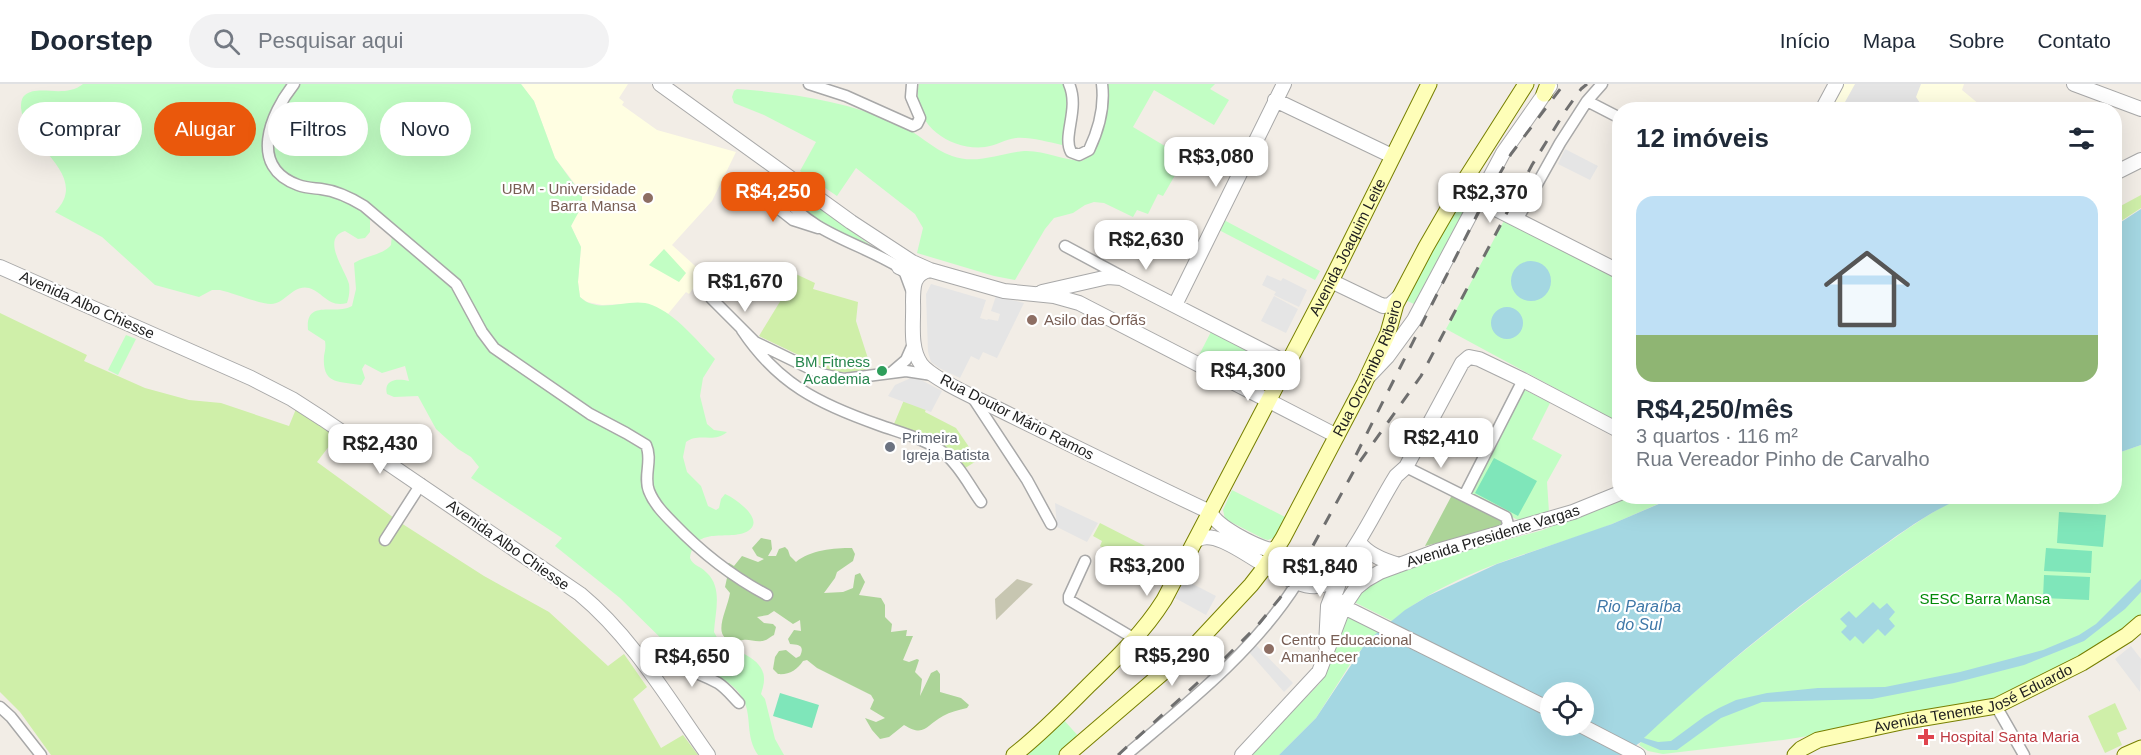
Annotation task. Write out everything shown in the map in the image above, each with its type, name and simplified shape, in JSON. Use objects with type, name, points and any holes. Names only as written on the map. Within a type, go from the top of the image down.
[{"type":"main road","name":"Avenida Joaquim Leite","points":[[1014,755],[1061,714],[1135,639],[1160,607],[1331,281],[1429,84]]},
{"type":"main road","name":"Rua Orozimbo Ribeiro","points":[[1066,755],[1196,645],[1251,585],[1266,565],[1278,547],[1367,377],[1388,333],[1396,304],[1426,247],[1458,191],[1526,84]]},
{"type":"main road","name":"Avenida Tenente José Eduardo","points":[[1795,755],[1818,740],[1906,720],[1996,706],[2082,663],[2141,623]]},
{"type":"main road","points":[[2125,755],[2141,748]]},
{"type":"street","points":[[294,84],[282,100],[268,137],[268,157],[278,173],[296,184],[335,192],[364,206],[456,284],[482,332],[494,348],[590,414],[646,445],[649,456],[647,485],[657,506],[690,541],[714,562],[767,595]]},
{"type":"street","points":[[660,84],[850,222],[898,260],[908,279],[919,278],[1022,294],[1054,296],[1078,303],[1337,436]]},
{"type":"street","points":[[809,84],[846,96],[913,126],[919,121],[919,116],[911,94],[912,84]]},
{"type":"street","points":[[1069,84],[1074,99],[1068,142],[1071,152],[1082,154],[1090,149],[1101,118],[1102,84]]},
{"type":"street","points":[[1175,305],[1284,84]]},
{"type":"street","points":[[1517,220],[1560,143],[1587,101],[1602,84]]},
{"type":"street","points":[[1826,102],[1836,84]]},
{"type":"street","points":[[2074,84],[2141,109]]},
{"type":"street","points":[[1367,377],[1382,364],[1414,320],[1503,153],[1548,87]]},
{"type":"street","points":[[1275,100],[1392,156]]},
{"type":"street","points":[[1587,101],[1612,114]]},
{"type":"street","points":[[2122,170],[2141,160]]},
{"type":"street","points":[[1478,200],[1612,268]]},
{"type":"street","points":[[818,228],[898,260],[912,262],[919,278]]},
{"type":"street","points":[[1065,246],[1287,363]]},
{"type":"street","name":"Avenida Albo Chiesse","points":[[0,267],[251,378],[292,399],[421,484],[580,594],[599,610],[644,665],[708,755]]},
{"type":"street","points":[[1022,294],[1108,277],[1127,279]]},
{"type":"street","name":"Rua Doutor Mário Ramos","points":[[919,278],[914,342],[920,363],[935,376],[1210,512],[1217,522],[1259,545],[1270,550],[1278,547]]},
{"type":"street","points":[[1331,281],[1383,306],[1390,305],[1401,295]]},
{"type":"street","points":[[711,298],[762,350],[785,379],[821,402],[918,439],[941,451],[951,459],[981,502]]},
{"type":"street","points":[[892,372],[906,360],[914,342]]},
{"type":"street","points":[[762,350],[839,379],[913,371],[935,376]]},
{"type":"street","points":[[1325,660],[1328,606],[1355,547],[1396,476],[1406,467],[1458,369],[1467,357],[1479,359],[1523,380],[1612,427]]},
{"type":"street","points":[[1464,496],[1523,380]]},
{"type":"street","points":[[971,395],[1027,480],[1051,524]]},
{"type":"street","points":[[1406,467],[1507,518],[1508,524],[1504,532]]},
{"type":"street","points":[[385,540],[421,484]]},
{"type":"street","name":"Avenida Presidente Vargas","points":[[1348,608],[1356,588],[1366,580],[1399,565],[1437,551],[1583,508],[1612,496]]},
{"type":"street","points":[[1197,540],[1203,536],[1214,538],[1266,565],[1285,578],[1314,587],[1328,583],[1355,547]]},
{"type":"street","points":[[1355,547],[1399,565]]},
{"type":"street","points":[[1085,561],[1069,600],[1135,639]]},
{"type":"street","points":[[1342,575],[1335,596],[1337,602],[1540,704]]},
{"type":"street","points":[[1126,755],[1215,679],[1250,645],[1283,605],[1297,583]]},
{"type":"street","points":[[1242,755],[1316,676],[1348,608]]},
{"type":"street","points":[[644,665],[658,662],[706,677],[728,691],[739,703]]},
{"type":"street","points":[[1996,706],[2024,755]]},
{"type":"street","points":[[0,707],[41,755]]},
{"type":"street","points":[[1594,732],[1638,755]]},
{"type":"shaded area","name":"UBM - Universidade Barra Mansa","points":[[521,84],[628,84],[619,98],[624,102],[622,105],[657,130],[736,152],[712,201],[672,245],[704,274],[689,294],[686,292],[668,314],[644,303],[602,305],[587,302],[580,297],[578,282],[581,247],[571,226],[582,201],[575,184],[555,158],[534,101]]},
{"type":"shaded area","points":[[1839,84],[1964,84],[1962,90],[1977,102],[1830,102]]},
{"type":"shaded area","points":[[1855,84],[1921,84],[1916,97],[1919,102],[1845,102]]},
{"type":"shaded area","points":[[1565,149],[1598,166],[1590,180],[1558,164]]},
{"type":"shaded area","points":[[1267,275],[1281,281],[1283,278],[1307,290],[1299,307],[1274,295],[1276,292],[1262,285]]},
{"type":"shaded area","points":[[931,284],[986,300],[980,318],[987,320],[998,321],[1000,314],[991,311],[996,296],[1024,303],[997,358],[983,352],[979,360],[971,356],[960,378],[931,362],[928,352],[926,294]]},
{"type":"shaded area","points":[[1274,296],[1298,309],[1286,333],[1261,321]]},
{"type":"shaded area","points":[[911,378],[921,380],[942,391],[931,412],[888,396],[895,385]]},
{"type":"shaded area","points":[[1055,503],[1098,523],[1087,542],[1057,527]]},
{"type":"shaded area","points":[[1017,579],[1033,584],[996,620],[995,599]]},
{"type":"shaded area","points":[[1185,580],[1216,596],[1206,615],[1175,598]]},
{"type":"shaded area","points":[[1255,644],[1293,683],[1284,692],[1248,651]]},
{"type":"shaded area","points":[[2131,646],[2141,659],[2140,692],[2115,659]]},
{"type":"green space","points":[[83,84],[521,84],[534,101],[555,158],[582,195],[582,206],[571,226],[581,247],[578,282],[580,297],[597,305],[643,303],[661,309],[678,321],[715,359],[703,378],[700,396],[707,424],[714,430],[727,432],[717,437],[691,439],[686,442],[683,457],[687,472],[701,486],[708,506],[716,510],[719,508],[725,494],[747,510],[753,526],[740,534],[706,537],[698,541],[690,558],[707,573],[715,586],[717,601],[714,632],[720,643],[748,656],[760,666],[763,672],[764,682],[761,694],[765,699],[775,739],[784,755],[758,755],[751,741],[744,701],[732,685],[679,656],[620,598],[555,546],[562,538],[471,478],[479,467],[471,457],[458,449],[436,429],[418,396],[394,397],[387,394],[387,385],[392,381],[409,381],[405,366],[382,373],[365,364],[362,369],[365,378],[361,385],[339,382],[329,377],[324,365],[325,341],[308,330],[308,320],[316,311],[345,309],[352,306],[356,289],[354,263],[388,248],[391,245],[392,234],[370,215],[370,232],[365,238],[358,239],[345,231],[338,235],[334,247],[349,284],[347,303],[330,302],[309,288],[298,289],[281,301],[271,304],[220,290],[212,290],[199,297],[155,285],[102,237],[55,212],[64,198],[66,185],[61,172],[50,156],[142,156],[142,102],[22,102],[24,96],[31,92],[76,88]]},
{"type":"green space","points":[[919,84],[1063,84],[1069,106],[1062,145],[1016,138],[985,147],[971,147],[946,139],[935,132],[920,111]]},
{"type":"green space","points":[[1106,84],[1215,84],[1210,89],[1229,100],[1214,125],[1154,90],[1133,127],[1185,158],[1163,196],[1158,194],[1148,214],[1137,210],[1133,217],[1104,203],[1094,202],[1073,213],[1054,218],[1015,280],[917,253],[923,228],[915,214],[856,168],[837,196],[800,171],[816,142],[764,115],[734,103],[732,97],[737,89],[798,96],[858,109],[897,123],[938,149],[961,158],[979,159],[1031,151],[1082,161],[1091,155]]},
{"type":"green space","points":[[788,186],[876,249],[823,229],[783,194]]},
{"type":"green space","points":[[2141,195],[2141,208],[2122,220],[2122,205]]},
{"type":"green space","points":[[1462,197],[1476,205],[1421,307],[1405,300]]},
{"type":"green space","points":[[1507,215],[1612,270],[1612,419],[1446,329]]},
{"type":"green space","points":[[1222,219],[1320,271],[1315,280],[1217,229]]},
{"type":"green space","points":[[664,249],[686,273],[679,282],[649,265]]},
{"type":"green space","points":[[783,268],[815,283],[813,289],[858,302],[856,321],[871,368],[852,372],[832,371],[759,336],[784,295],[765,284],[774,269],[780,272]]},
{"type":"green space","points":[[0,313],[87,355],[84,361],[145,388],[189,400],[221,403],[289,426],[296,409],[336,437],[317,462],[401,523],[484,576],[549,612],[608,666],[624,654],[647,687],[633,699],[661,748],[683,735],[698,755],[51,755],[20,712],[0,692]]},
{"type":"green space","points":[[1214,326],[1285,364],[1266,398],[1196,361]]},
{"type":"green space","points":[[126,335],[136,339],[118,375],[108,370]]},
{"type":"green space","points":[[1523,389],[1550,403],[1532,439],[1562,455],[1547,482],[1549,512],[1518,520],[1467,494]]},
{"type":"green space","points":[[904,400],[926,409],[925,412],[956,428],[978,460],[962,470],[932,440],[894,424]]},
{"type":"green space","name":"SESC Barra Mansa","points":[[2141,445],[2141,623],[2018,696],[1908,720],[1783,740],[1663,754],[1648,751],[1639,745],[1672,711],[1771,629],[1931,513],[1948,504],[2122,504],[2122,452]]},
{"type":"green space","points":[[1494,458],[1537,481],[1518,516],[1475,493]]},
{"type":"green space","points":[[1232,490],[1285,517],[1275,537],[1264,539],[1225,519],[1223,510]]},
{"type":"green space","points":[[1452,495],[1503,519],[1503,527],[1425,546]]},
{"type":"green space","points":[[1612,502],[1612,504],[1659,504],[1602,528],[1462,578],[1437,590],[1392,621],[1352,601],[1367,587],[1385,577],[1440,558],[1543,530]]},
{"type":"green space","points":[[2059,512],[2106,515],[2103,547],[2057,543]]},
{"type":"green space","points":[[1100,523],[1149,548],[1145,557],[1129,550],[1124,559],[1100,546],[1102,541],[1093,536]]},
{"type":"green space","points":[[761,538],[771,540],[772,549],[768,556],[776,556],[779,549],[785,547],[796,562],[815,552],[852,548],[855,554],[853,561],[837,572],[824,593],[843,592],[853,588],[855,575],[860,573],[865,582],[859,595],[881,598],[885,605],[885,617],[892,624],[891,632],[907,630],[906,636],[913,636],[903,660],[909,662],[919,660],[915,672],[922,679],[920,696],[931,673],[937,670],[940,674],[940,692],[961,698],[969,705],[967,708],[946,715],[925,729],[911,729],[904,725],[889,737],[880,739],[865,718],[876,722],[885,718],[870,709],[874,700],[871,695],[817,668],[807,660],[786,674],[778,674],[773,669],[775,657],[779,651],[786,650],[796,658],[800,656],[801,648],[790,644],[788,639],[794,630],[801,631],[800,620],[793,624],[774,611],[757,617],[764,623],[773,624],[776,627],[774,635],[766,640],[732,640],[725,637],[721,626],[730,593],[725,587],[727,578],[724,564],[729,563],[734,566],[742,556],[758,562],[764,559],[757,556],[752,548]]},
{"type":"green space","points":[[2046,548],[2092,551],[2091,573],[2044,571]]},
{"type":"green space","points":[[2044,575],[2090,577],[2089,600],[2043,598]]},
{"type":"green space","points":[[1344,615],[1379,631],[1356,655],[1316,718],[1279,755],[1251,755],[1320,683]]},
{"type":"green space","points":[[780,693],[819,705],[812,728],[773,716]]},
{"type":"green space","points":[[2115,703],[2127,729],[2117,733],[2122,745],[2105,753],[2088,716]]},
{"type":"green space","points":[[1062,718],[1080,738],[1061,755],[1015,755]]},
{"type":"water","points":[[2141,209],[2141,445],[2122,452],[2122,221]]},
{"type":"water","points":[[1531,261],[1545,267],[1551,281],[1545,295],[1531,301],[1517,295],[1511,281],[1517,267]]},
{"type":"water","points":[[1507,307],[1518,312],[1523,323],[1518,334],[1507,339],[1496,334],[1491,323],[1496,312]]},
{"type":"water","name":"Rio Paraíba do Sul","points":[[1659,504],[1949,504],[1905,530],[1841,575],[1754,642],[1644,738],[1658,742],[1671,741],[1705,716],[1736,700],[1767,693],[1818,688],[1885,687],[1960,672],[2043,650],[2079,635],[2096,624],[2141,579],[2141,592],[2125,609],[2084,641],[2024,665],[1954,683],[1872,699],[1762,702],[1721,718],[1677,750],[1660,750],[1641,742],[1621,755],[1279,755],[1316,718],[1367,641],[1405,610],[1428,596],[1497,564],[1612,524]]},
{"type":"water","points":[[1873,602],[1880,609],[1887,603],[1895,612],[1889,619],[1895,626],[1885,636],[1878,629],[1863,644],[1855,636],[1850,641],[1841,632],[1847,626],[1840,619],[1849,611],[1856,618]]},
{"type":"railway","points":[[1356,455],[1483,203],[1511,154],[1564,84]]},
{"type":"railway","points":[[1118,755],[1225,658],[1257,626],[1280,598],[1304,562],[1356,467],[1421,376],[1532,165],[1566,110],[1587,84]]},
{"type":"place","name":"UBM - Universidade Barra Mansa","points":[[648,198]]},
{"type":"place","name":"Asilo das Orfãs","points":[[1032,320]]},
{"type":"place","name":"BM Fitness Academia","points":[[882,371]]},
{"type":"place","name":"Primeira Igreja Batista","points":[[890,447]]},
{"type":"place","name":"Centro Educacional Amanhecer","points":[[1269,649]]},
{"type":"place","name":"Hospital Santa Maria","points":[[1926,737]]}]
